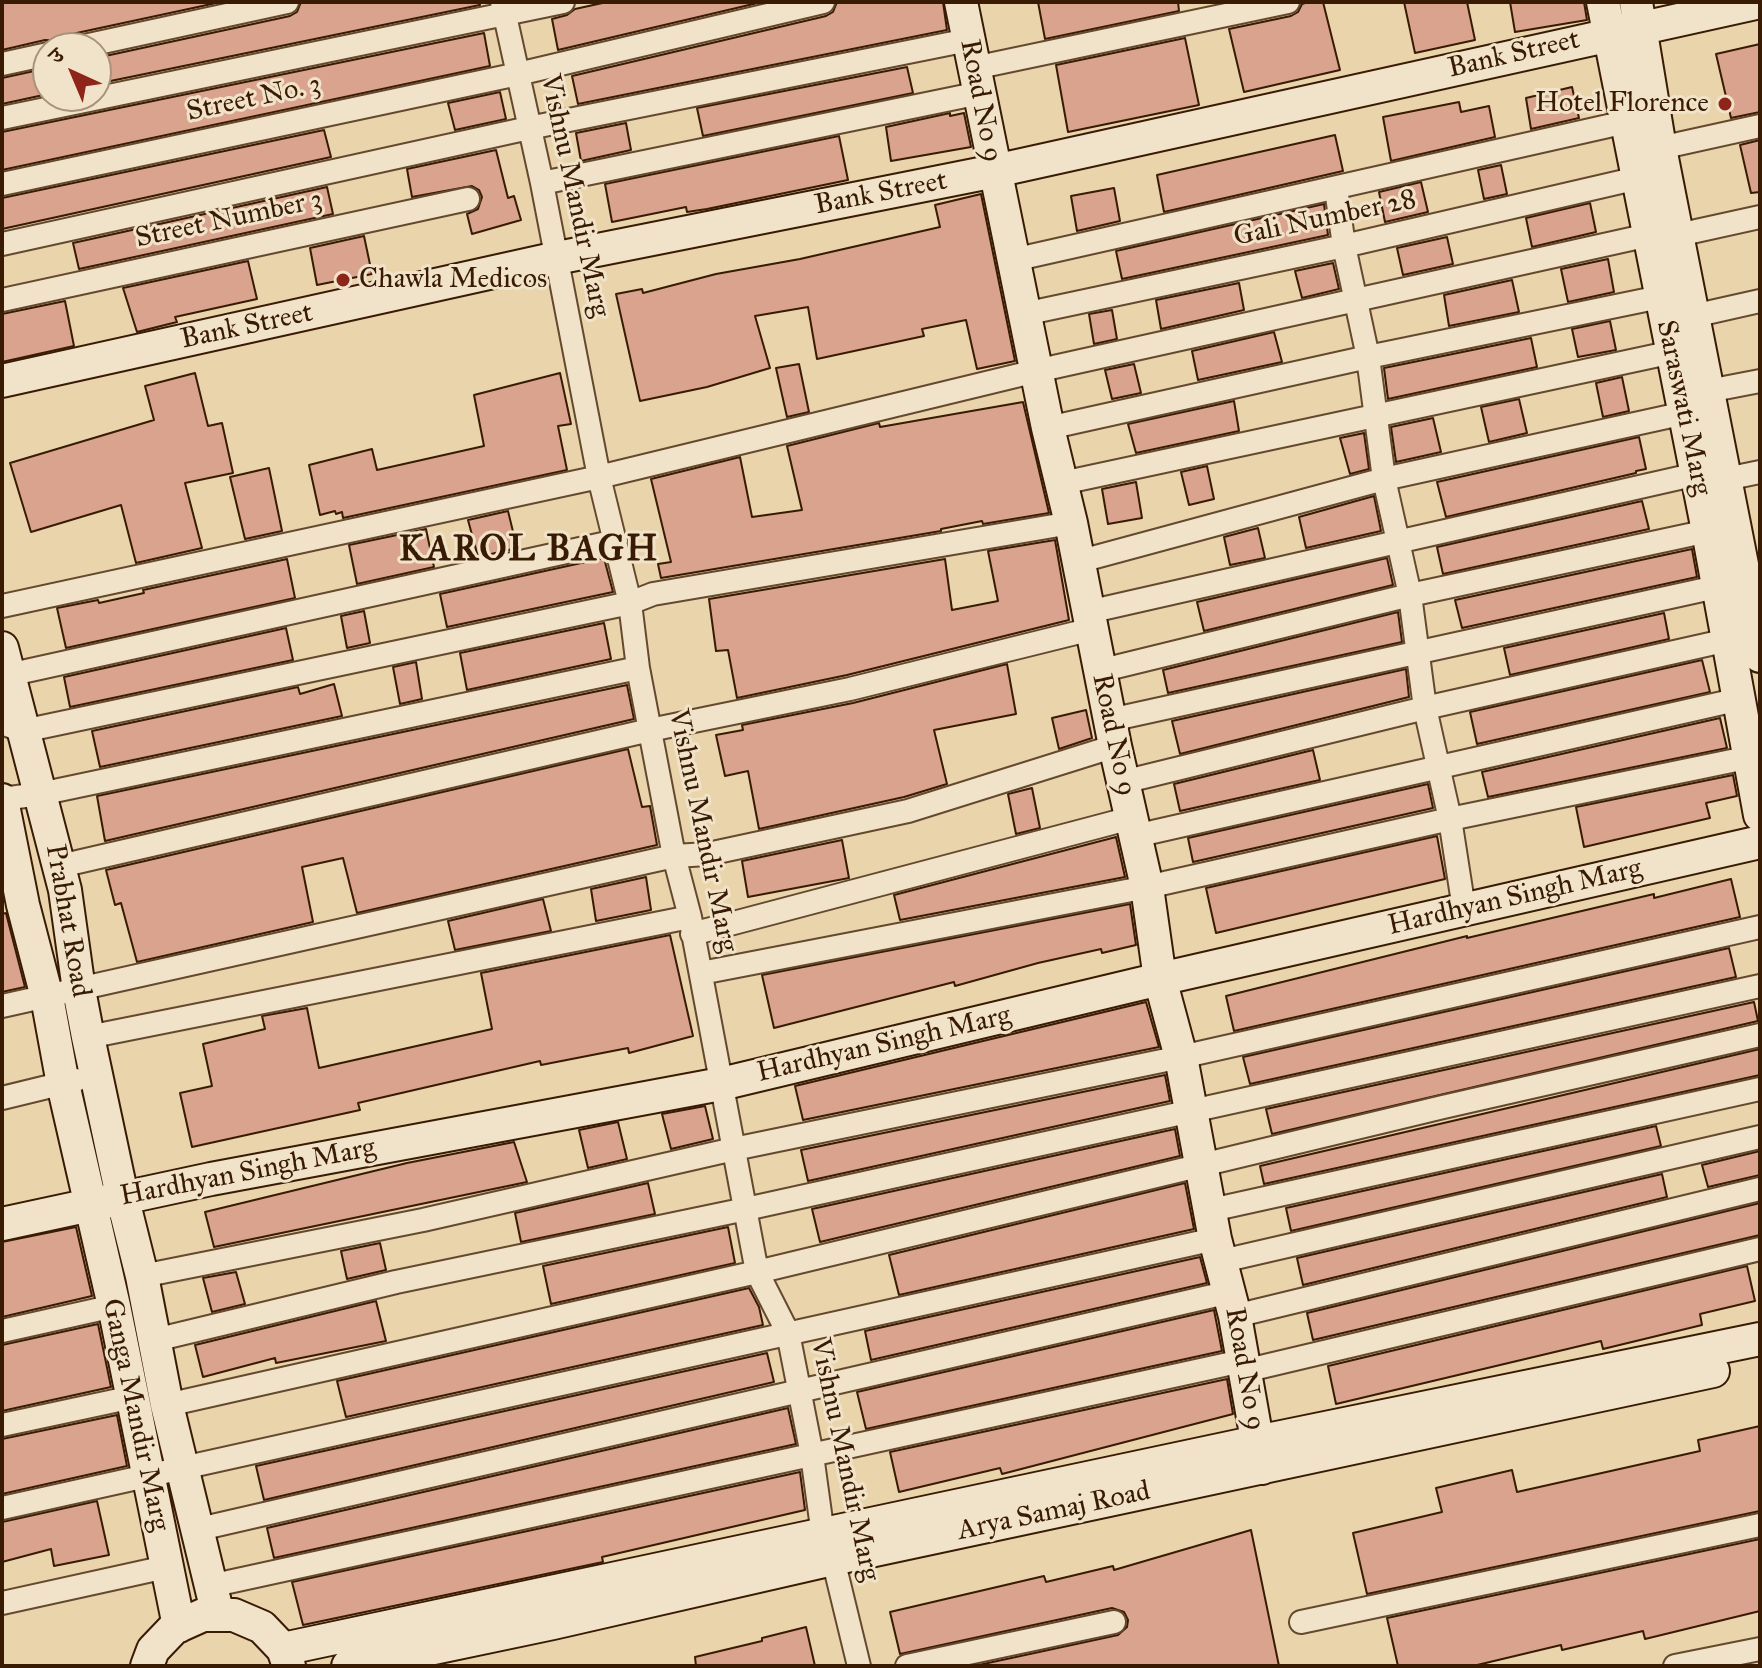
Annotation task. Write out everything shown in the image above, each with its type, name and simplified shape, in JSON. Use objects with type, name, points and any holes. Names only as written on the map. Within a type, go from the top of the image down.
[{"type":"street","points":[[112,40],[287,2]]},
{"type":"street","points":[[2,118],[504,8],[563,2]]},
{"type":"street","name":"Street No. 3","points":[[2,184],[518,74],[823,2]]},
{"type":"street","name":"Road No 9","points":[[961,2],[1112,733],[1147,887],[1160,979],[1181,1057],[1260,1455]]},
{"type":"street","points":[[542,183],[974,67],[1288,2]]},
{"type":"street","name":"Saraswati Marg","points":[[1603,2],[1638,178],[1693,316],[1708,391],[1712,476],[1708,531],[1716,587],[1751,646]]},
{"type":"street","name":"Bank Street","points":[[2,381],[557,258],[995,171],[1609,34],[1638,15],[1760,2]]},
{"type":"street","name":"Vishnu Mandir Marg","points":[[504,8],[542,183],[599,477],[630,603],[638,668],[674,856],[701,973],[757,1272],[788,1333],[828,1547],[859,1666]]},
{"type":"street","name":"Saraswati Marg","points":[[1638,15],[1660,148],[1663,235],[1660,297],[1685,413],[1752,566],[1751,646],[1740,699],[1760,815]]},
{"type":"street","points":[[2,64],[32,57]]},
{"type":"street","points":[[2,244],[529,128],[974,67]]},
{"type":"street","points":[[1013,260],[1626,122]]},
{"type":"street","points":[[1660,148],[1760,126]]},
{"type":"street","name":"Gali Number 28","points":[[1024,314],[1344,246],[1638,178]]},
{"type":"street","points":[[1336,189],[1344,246],[1368,357],[1384,479],[1410,595],[1425,708],[1450,819],[1464,909]]},
{"type":"street","name":"Street Number 3","points":[[2,300],[468,199]]},
{"type":"street","points":[[2,606],[599,477],[1036,371],[1663,235],[1760,217]]},
{"type":"street","points":[[1048,428],[1368,357],[1660,297]]},
{"type":"street","points":[[1693,316],[1760,301]]},
{"type":"street","points":[[1062,483],[1673,352]]},
{"type":"street","points":[[1708,391],[1760,381]]},
{"type":"street","points":[[1077,562],[1384,479],[1685,413]]},
{"type":"street","points":[[60,866],[650,730],[850,689],[1090,620],[1398,541],[1712,476],[1760,472]]},
{"type":"street","points":[[12,727],[630,603],[653,594],[1071,523]]},
{"type":"street","points":[[1099,671],[1410,595],[1708,531]]},
{"type":"street","points":[[5,662],[616,541]]},
{"type":"street","points":[[2,1006],[674,856],[708,854],[908,811],[1112,733],[1419,654],[1716,587]]},
{"type":"street","points":[[1123,782],[1425,708],[1751,646]]},
{"type":"street","name":"Prabhat Road","points":[[5,662],[12,727],[40,794],[60,866],[79,990],[122,1196]]},
{"type":"street","points":[[2,799],[40,794],[638,668]]},
{"type":"street","points":[[88,1037],[691,925],[1133,827],[1437,766],[1740,699]]},
{"type":"street","points":[[701,973],[1147,887],[1450,819],[1751,757]]},
{"type":"street","name":"Prabhat Road","points":[[2,799],[12,907],[47,997],[90,1204]]},
{"type":"street","name":"Hardhyan Singh Marg","points":[[2,1224],[122,1196],[721,1084],[1160,979],[1760,842]]},
{"type":"street","points":[[142,1276],[423,1220],[734,1149],[1181,1057],[1760,927]]},
{"type":"street","points":[[155,1340],[396,1282],[746,1209],[1760,986]]},
{"type":"street","points":[[167,1405],[757,1272],[1760,1035]]},
{"type":"street","points":[[2,1098],[97,1074]]},
{"type":"street","points":[[1216,1237],[1760,1089]]},
{"type":"street","points":[[2,1508],[1216,1237],[1760,1137]]},
{"type":"street","points":[[195,1530],[798,1390],[1232,1304],[1760,1189]]},
{"type":"street","name":"Ganga Mandir Marg","points":[[122,1196],[142,1276],[195,1530],[214,1601]]},
{"type":"street","name":"Ganga Mandir Marg","points":[[90,1204],[114,1306],[179,1626]]},
{"type":"street","points":[[147,1666],[153,1650],[179,1626],[203,1615],[214,1601],[812,1455],[1243,1366],[1760,1249]]},
{"type":"street","points":[[2,1331],[114,1306]]},
{"type":"street","points":[[214,1601],[234,1615],[262,1627],[286,1657],[1260,1455],[1760,1339]]},
{"type":"street","points":[[1260,1455],[1760,1361]]},
{"type":"street","points":[[2,1425],[133,1397]]},
{"type":"street","points":[[1301,1622],[1760,1525]]},
{"type":"street","points":[[348,1666],[553,1623],[828,1547]]},
{"type":"street","points":[[2,1603],[166,1567]]},
{"type":"street","points":[[907,1666],[1114,1622]]},
{"type":"street","points":[[1675,1666],[1713,1662],[1760,1649]]},
{"type":"building","points":[[2,2],[221,2],[81,32],[32,32],[32,43],[2,50]]},
{"type":"building","points":[[301,2],[479,2],[480,5],[112,81],[112,55],[297,12]]},
{"type":"building","points":[[607,2],[762,2],[558,50],[552,19],[575,9]]},
{"type":"building","points":[[837,2],[943,2],[947,30],[578,104],[572,76],[826,16],[833,12]]},
{"type":"building","points":[[1038,2],[1178,2],[1179,11],[1045,39]]},
{"type":"building","points":[[1308,2],[1323,2],[1340,70],[1244,92],[1229,29],[1291,16]]},
{"type":"building","points":[[1404,2],[1467,2],[1475,40],[1415,53]]},
{"type":"building","points":[[1510,2],[1584,2],[1587,20],[1515,32]]},
{"type":"building","points":[[484,33],[490,66],[2,170],[2,132],[112,112],[112,109]]},
{"type":"building","points":[[1185,38],[1199,105],[1068,132],[1056,65]]},
{"type":"building","points":[[1760,44],[1760,112],[1731,118],[1716,54]]},
{"type":"building","points":[[907,67],[913,93],[703,136],[697,108]]},
{"type":"building","points":[[32,71],[32,97],[2,104],[2,78]]},
{"type":"building","points":[[1572,87],[1579,118],[1531,129],[1526,98]]},
{"type":"building","points":[[500,92],[506,119],[455,130],[448,103]]},
{"type":"building","points":[[1459,102],[1461,112],[1489,106],[1495,137],[1391,161],[1383,117]]},
{"type":"building","points":[[950,113],[950,116],[964,113],[971,147],[891,161],[886,127]]},
{"type":"building","points":[[626,123],[631,150],[581,161],[576,133]]},
{"type":"building","points":[[324,130],[331,157],[2,229],[2,198]]},
{"type":"building","points":[[1335,135],[1343,171],[1164,212],[1157,175]]},
{"type":"building","points":[[839,136],[848,180],[707,209],[687,212],[686,207],[612,222],[605,184]]},
{"type":"building","points":[[1760,140],[1760,192],[1751,193],[1740,145]]},
{"type":"building","points":[[496,150],[508,198],[514,196],[521,220],[472,234],[467,214],[478,209],[482,197],[479,190],[472,186],[412,197],[407,169]]},
{"type":"building","points":[[1501,165],[1507,194],[1484,199],[1478,170]]},
{"type":"building","points":[[1421,182],[1428,212],[1385,222],[1379,192]]},
{"type":"building","points":[[327,187],[333,214],[79,269],[73,243]]},
{"type":"building","points":[[1114,188],[1120,221],[1077,231],[1071,196]]},
{"type":"building","points":[[981,194],[1015,361],[977,369],[966,320],[922,329],[924,336],[817,359],[808,307],[755,316],[770,368],[707,387],[640,401],[616,294],[642,289],[643,293],[716,274],[800,259],[940,227],[935,205]]},
{"type":"building","points":[[1590,203],[1596,232],[1532,247],[1526,218]]},
{"type":"building","points":[[1324,204],[1328,235],[1122,279],[1116,251]]},
{"type":"building","points":[[364,236],[372,274],[317,285],[310,248]]},
{"type":"building","points":[[1447,237],[1453,264],[1403,275],[1397,248]]},
{"type":"building","points":[[1608,259],[1614,292],[1568,302],[1561,269]]},
{"type":"building","points":[[248,261],[257,299],[175,317],[177,322],[137,332],[123,288]]},
{"type":"building","points":[[1333,263],[1339,289],[1302,298],[1295,271]]},
{"type":"building","points":[[1512,280],[1519,312],[1449,326],[1444,295]]},
{"type":"building","points":[[1239,283],[1244,310],[1161,329],[1156,300]]},
{"type":"building","points":[[65,301],[74,346],[2,362],[2,314]]},
{"type":"building","points":[[1112,310],[1117,339],[1094,344],[1089,314]]},
{"type":"building","points":[[1610,321],[1616,350],[1578,357],[1572,329]]},
{"type":"building","points":[[1274,332],[1282,362],[1198,380],[1192,351]]},
{"type":"building","points":[[1531,338],[1537,367],[1388,399],[1384,368]]},
{"type":"building","points":[[799,364],[809,412],[787,417],[776,368]]},
{"type":"building","points":[[1134,364],[1141,393],[1112,399],[1105,370]]},
{"type":"building","points":[[195,373],[208,426],[222,423],[233,473],[185,483],[202,548],[136,563],[121,505],[31,532],[10,463],[154,420],[145,386]]},
{"type":"building","points":[[560,373],[571,424],[558,426],[567,470],[343,518],[342,512],[336,514],[335,511],[320,515],[309,465],[372,449],[377,470],[484,446],[474,395]]},
{"type":"building","points":[[1622,377],[1629,411],[1603,417],[1596,383]]},
{"type":"building","points":[[1519,399],[1527,433],[1489,442],[1481,407]]},
{"type":"building","points":[[1234,401],[1239,431],[1136,453],[1128,424]]},
{"type":"building","points":[[1023,402],[1049,513],[983,524],[982,521],[941,531],[661,578],[658,564],[671,562],[651,479],[740,457],[752,517],[802,510],[787,446],[879,423],[880,427]]},
{"type":"building","points":[[1433,418],[1441,452],[1396,462],[1391,427]]},
{"type":"building","points":[[1364,433],[1369,469],[1350,474],[1340,438]]},
{"type":"building","points":[[1639,437],[1646,469],[1446,517],[1437,482]]},
{"type":"building","points":[[1207,466],[1214,499],[1189,505],[1181,472]]},
{"type":"building","points":[[269,468],[282,531],[245,539],[230,477]]},
{"type":"building","points":[[1136,482],[1142,518],[1108,524],[1102,489]]},
{"type":"building","points":[[1374,496],[1381,531],[1306,548],[1299,517]]},
{"type":"building","points":[[1642,501],[1649,529],[1443,574],[1437,547]]},
{"type":"building","points":[[508,511],[517,548],[478,557],[468,520]]},
{"type":"building","points":[[1258,528],[1265,558],[1230,565],[1224,537]]},
{"type":"building","points":[[426,529],[434,567],[357,584],[349,545]]},
{"type":"building","points":[[1055,540],[1069,620],[847,675],[737,698],[728,650],[716,651],[709,599],[945,559],[952,610],[998,601],[988,551]]},
{"type":"building","points":[[1692,549],[1697,577],[1462,628],[1455,600]]},
{"type":"building","points":[[604,558],[613,592],[447,627],[440,594]]},
{"type":"building","points":[[1387,558],[1393,585],[1204,631],[1197,602]]},
{"type":"building","points":[[287,559],[295,598],[66,648],[57,608],[98,600],[99,603],[144,593],[143,590]]},
{"type":"building","points":[[364,611],[370,643],[347,648],[341,616]]},
{"type":"building","points":[[1398,612],[1402,642],[1168,693],[1163,670]]},
{"type":"building","points":[[1664,613],[1669,639],[1510,675],[1504,648]]},
{"type":"building","points":[[604,623],[611,659],[467,690],[460,653]]},
{"type":"building","points":[[286,628],[293,660],[70,707],[64,677]]},
{"type":"building","points":[[1702,660],[1710,692],[1477,744],[1470,712]]},
{"type":"building","points":[[416,662],[422,699],[400,704],[393,667]]},
{"type":"building","points":[[1007,664],[1016,714],[934,730],[947,784],[904,797],[759,829],[748,771],[725,776],[716,735],[743,730],[742,725],[853,703]]},
{"type":"building","points":[[1406,669],[1409,697],[1180,754],[1172,721]]},
{"type":"building","points":[[334,684],[342,716],[100,767],[92,731],[298,687],[300,694]]},
{"type":"building","points":[[627,685],[634,719],[105,841],[97,796]]},
{"type":"building","points":[[1086,710],[1092,738],[1059,749],[1052,718]]},
{"type":"building","points":[[1720,718],[1727,748],[1488,797],[1482,772]]},
{"type":"building","points":[[628,749],[642,807],[650,806],[657,845],[357,913],[343,858],[302,867],[313,922],[137,962],[121,903],[115,905],[106,870]]},
{"type":"building","points":[[1313,750],[1320,780],[1180,811],[1174,784]]},
{"type":"building","points":[[1733,775],[1737,796],[1706,803],[1710,818],[1584,847],[1576,807]]},
{"type":"building","points":[[1428,784],[1433,808],[1193,862],[1188,838]]},
{"type":"building","points":[[1032,788],[1040,828],[1016,834],[1008,794]]},
{"type":"building","points":[[1437,836],[1445,879],[1216,933],[1206,888]]},
{"type":"building","points":[[1116,837],[1125,877],[900,920],[894,895]]},
{"type":"building","points":[[842,840],[849,878],[748,897],[742,861]]},
{"type":"building","points":[[646,877],[651,910],[596,921],[591,889]]},
{"type":"building","points":[[1731,879],[1740,917],[1234,1031],[1226,996],[1467,936]]},
{"type":"building","points":[[543,899],[551,931],[455,950],[448,921]]},
{"type":"building","points":[[1130,904],[1136,945],[1038,963],[955,986],[954,982],[774,1028],[762,975]]},
{"type":"building","points":[[6,913],[25,987],[2,992],[2,914]]},
{"type":"building","points":[[670,935],[693,1036],[629,1053],[628,1048],[541,1065],[540,1061],[358,1103],[360,1110],[192,1147],[180,1093],[212,1086],[203,1044],[265,1029],[262,1016],[307,1008],[319,1068],[492,1029],[481,973]]},
{"type":"building","points":[[1729,948],[1736,977],[1250,1084],[1243,1057]]},
{"type":"building","points":[[1146,1002],[1159,1047],[803,1120],[795,1086]]},
{"type":"building","points":[[1754,1002],[1758,1021],[1272,1134],[1266,1109]]},
{"type":"building","points":[[1760,1049],[1760,1075],[1264,1184],[1260,1166]]},
{"type":"building","points":[[1165,1075],[1170,1101],[808,1181],[801,1150]]},
{"type":"building","points":[[705,1106],[713,1139],[671,1149],[662,1114]]},
{"type":"building","points":[[618,1122],[627,1159],[588,1168],[579,1130]]},
{"type":"building","points":[[1656,1126],[1661,1146],[1291,1231],[1286,1208]]},
{"type":"building","points":[[1175,1129],[1180,1156],[820,1242],[812,1209]]},
{"type":"building","points":[[514,1142],[527,1182],[214,1247],[205,1212],[407,1163]]},
{"type":"building","points":[[1760,1151],[1760,1175],[1708,1187],[1702,1165]]},
{"type":"building","points":[[1662,1174],[1667,1197],[1303,1285],[1297,1258]]},
{"type":"building","points":[[648,1183],[655,1214],[521,1242],[515,1213]]},
{"type":"building","points":[[1185,1183],[1194,1229],[899,1295],[889,1255]]},
{"type":"building","points":[[1760,1203],[1760,1235],[1313,1340],[1307,1313]]},
{"type":"building","points":[[76,1227],[92,1296],[2,1317],[2,1242]]},
{"type":"building","points":[[728,1227],[735,1263],[551,1304],[543,1266]]},
{"type":"building","points":[[380,1243],[386,1270],[347,1279],[341,1251]]},
{"type":"building","points":[[1200,1257],[1207,1283],[871,1360],[865,1331]]},
{"type":"building","points":[[1747,1266],[1755,1301],[1700,1314],[1702,1325],[1603,1349],[1601,1341],[1336,1404],[1328,1366]]},
{"type":"building","points":[[236,1272],[245,1304],[212,1312],[203,1278]]},
{"type":"building","points":[[749,1288],[759,1307],[763,1325],[346,1417],[337,1381]]},
{"type":"building","points":[[376,1301],[386,1341],[276,1363],[275,1358],[203,1377],[195,1345]]},
{"type":"building","points":[[1214,1310],[1222,1351],[866,1429],[857,1392]]},
{"type":"building","points":[[98,1324],[111,1387],[2,1411],[2,1345]]},
{"type":"building","points":[[767,1353],[774,1382],[264,1500],[256,1466]]},
{"type":"building","points":[[1227,1379],[1233,1414],[1002,1474],[1000,1468],[899,1492],[890,1452]]},
{"type":"building","points":[[788,1408],[796,1444],[274,1558],[267,1528]]},
{"type":"building","points":[[117,1415],[127,1466],[2,1494],[2,1439]]},
{"type":"building","points":[[1760,1426],[1760,1511],[1367,1594],[1353,1533],[1442,1512],[1436,1488],[1512,1470],[1517,1492],[1700,1451],[1698,1440]]},
{"type":"building","points":[[800,1472],[805,1510],[602,1557],[603,1562],[303,1625],[292,1582]]},
{"type":"building","points":[[97,1501],[109,1555],[54,1566],[51,1549],[2,1562],[2,1522]]},
{"type":"building","points":[[1251,1530],[1279,1666],[974,1666],[1118,1635],[1127,1627],[1128,1620],[1124,1612],[1112,1608],[900,1654],[890,1612],[1044,1576],[1046,1582],[1113,1566],[1114,1570]]},
{"type":"building","points":[[1760,1539],[1760,1611],[1645,1639],[1643,1631],[1562,1650],[1561,1645],[1473,1666],[1398,1666],[1387,1618]]},
{"type":"building","points":[[806,1627],[815,1666],[696,1666],[695,1657]]},
{"type":"place","name":"Hotel Florence","points":[[1725,104]]},
{"type":"place","name":"Chawla Medicos","points":[[343,280]]},
{"type":"district","name":"KAROL BAGH","points":[[529,551]]}]
